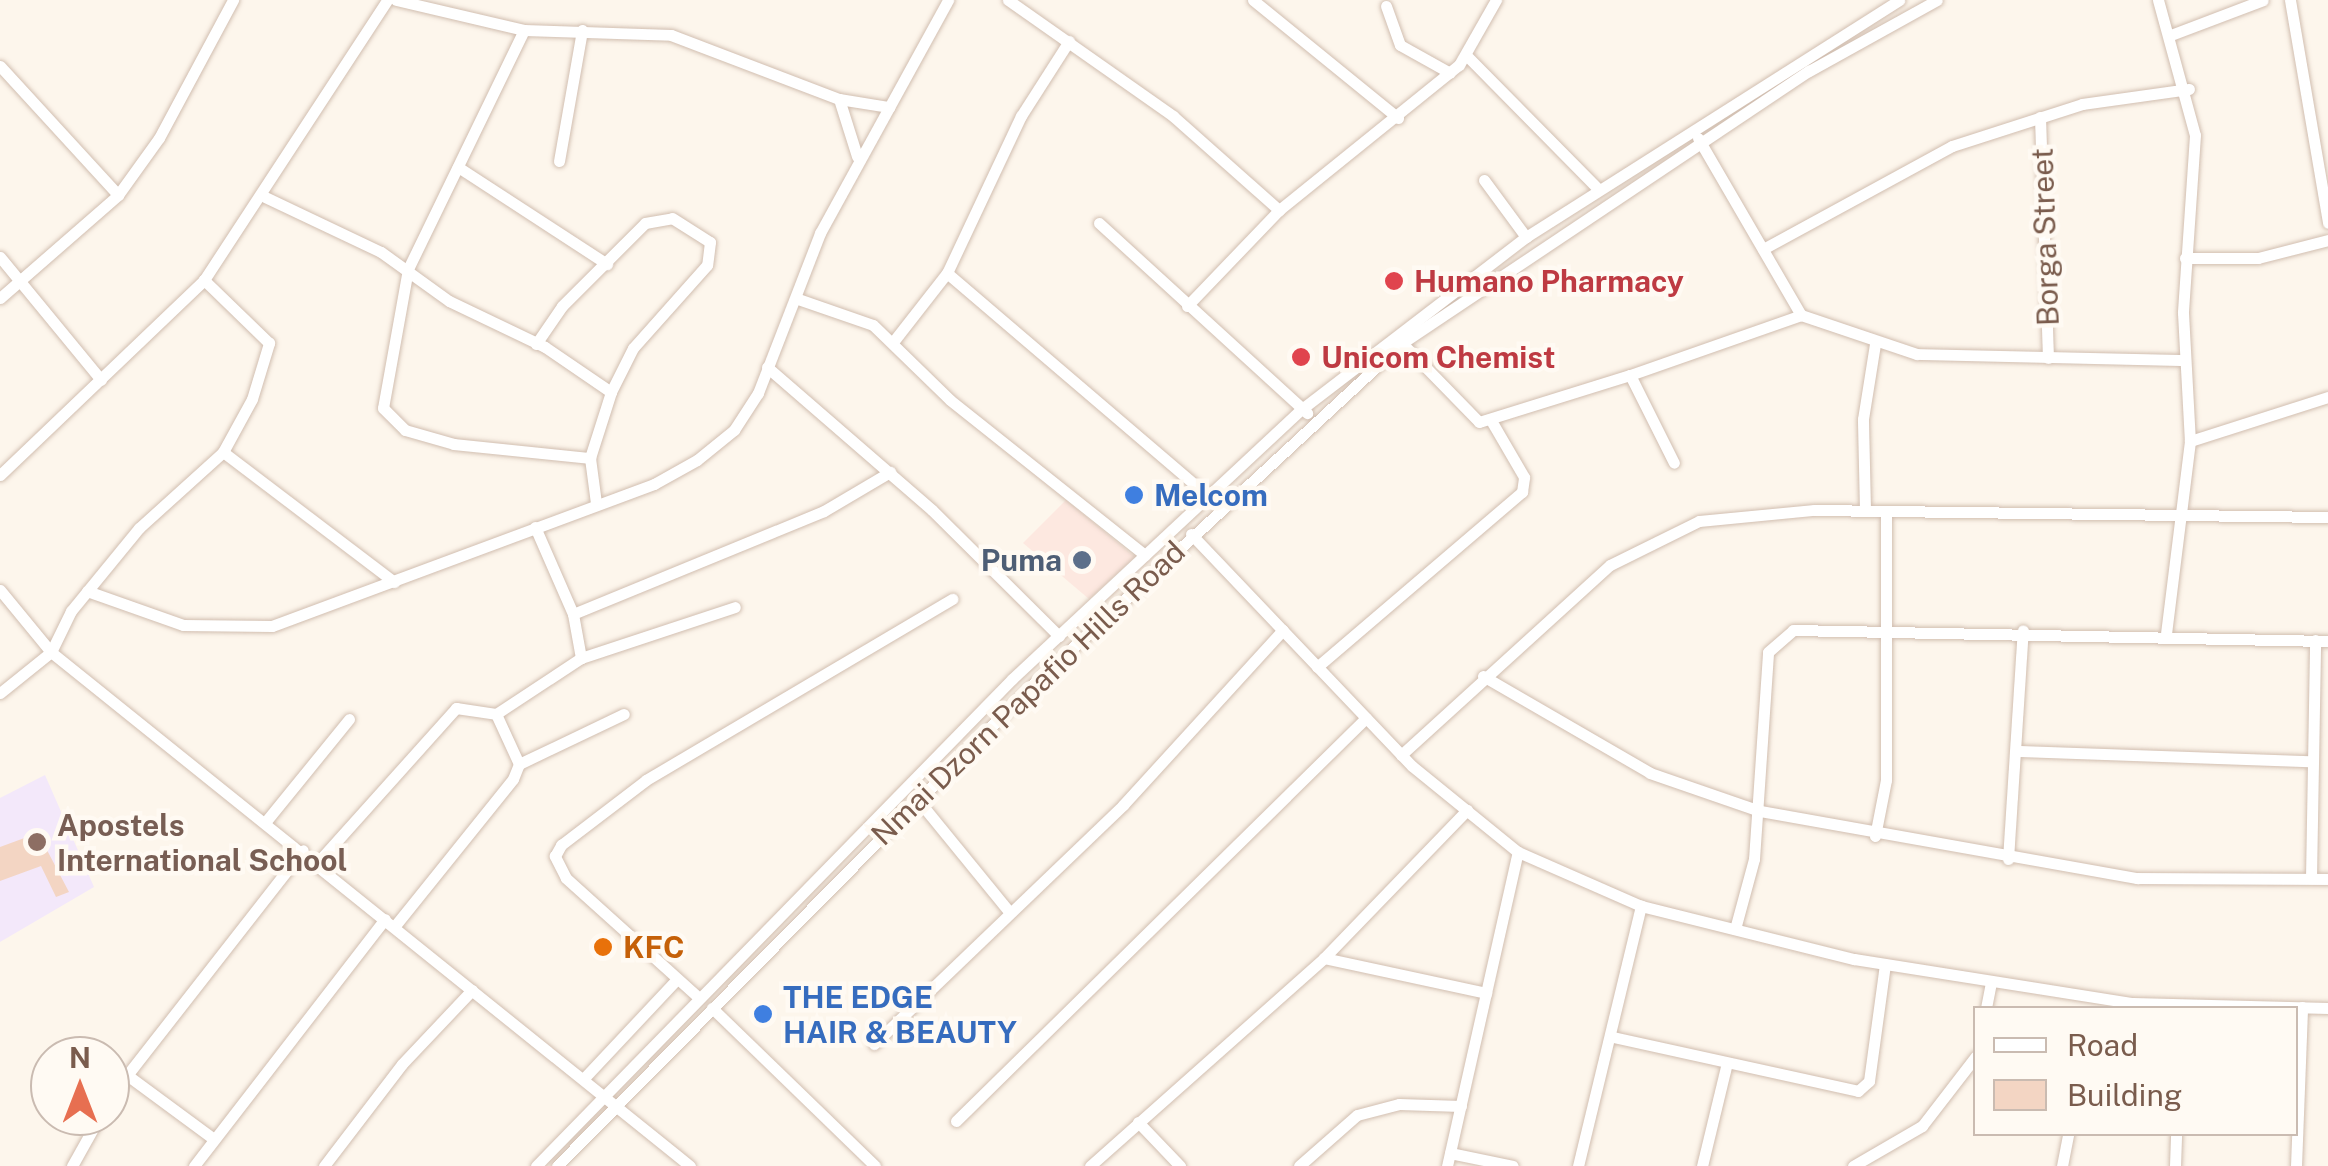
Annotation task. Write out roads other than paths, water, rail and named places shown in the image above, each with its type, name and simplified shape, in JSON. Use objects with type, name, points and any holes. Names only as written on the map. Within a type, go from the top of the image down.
[{"type":"street","points":[[0,298],[118,195],[159,138],[232,0]]},
{"type":"street","points":[[0,474],[204,280],[265,197],[388,0]]},
{"type":"street","points":[[396,0],[524,30],[671,35],[839,98],[889,108]]},
{"type":"street","points":[[87,591],[152,618],[243,629],[394,582],[654,484],[723,441],[767,368],[857,159],[948,0]]},
{"type":"street","points":[[1008,0],[1238,167],[1279,210]]},
{"type":"street","points":[[1252,0],[1398,118]]},
{"type":"street","points":[[1187,306],[1279,210],[1450,73],[1467,56],[1496,0]]},
{"type":"street","name":"Nmai Dzorn Papafio Hills Road","points":[[536,1166],[605,1091],[1059,636],[1302,408],[1526,237],[1899,0]]},
{"type":"street","name":"Nmai Dzorn Papafio Hills Road","points":[[556,1166],[918,800],[1190,534],[1402,342],[1701,143],[1938,0]]},
{"type":"street","points":[[2158,0],[2188,89],[2195,134],[2185,258],[2190,441],[2166,633]]},
{"type":"street","points":[[2171,34],[2263,0]]},
{"type":"street","points":[[2290,0],[2328,223]]},
{"type":"street","points":[[1386,6],[1400,46],[1450,73]]},
{"type":"street","points":[[524,30],[408,269],[383,391],[389,418],[454,444],[590,458]]},
{"type":"street","points":[[559,161],[582,30]]},
{"type":"street","points":[[893,342],[947,273],[1021,116],[1069,41]]},
{"type":"street","points":[[1467,56],[1598,189]]},
{"type":"street","points":[[0,66],[118,195]]},
{"type":"street","points":[[1764,250],[1952,146],[2040,116],[2188,89]]},
{"type":"street","points":[[839,98],[857,159]]},
{"type":"street","name":"Borga Street","points":[[2040,116],[2048,358]]},
{"type":"street","points":[[1693,130],[1801,315],[1875,344],[1973,359],[2186,360]]},
{"type":"street","points":[[458,167],[607,264]]},
{"type":"street","points":[[1484,180],[1526,237]]},
{"type":"street","points":[[265,197],[408,269],[450,300],[536,344],[612,392]]},
{"type":"street","points":[[536,344],[607,264],[657,218],[710,242],[707,265],[633,348],[612,392],[590,458],[596,503]]},
{"type":"street","points":[[1099,223],[1314,419]]},
{"type":"street","points":[[2185,258],[2258,258],[2328,240]]},
{"type":"street","points":[[0,257],[101,380]]},
{"type":"street","points":[[947,273],[1208,495]]},
{"type":"street","points":[[0,693],[51,652],[87,591],[138,528],[222,452],[267,367],[269,343],[204,280]]},
{"type":"street","points":[[798,299],[853,315],[893,342],[950,400],[1145,555]]},
{"type":"street","points":[[1402,342],[1467,416],[1492,422],[1801,315]]},
{"type":"street","points":[[1864,510],[1862,419],[1875,344]]},
{"type":"street","points":[[767,368],[890,472],[1059,636]]},
{"type":"street","points":[[1630,375],[1674,463]]},
{"type":"street","points":[[2190,441],[2328,398]]},
{"type":"street","points":[[1317,667],[1522,492],[1524,477],[1492,422]]},
{"type":"street","points":[[222,452],[394,582]]},
{"type":"street","points":[[573,614],[824,511],[890,472]]},
{"type":"street","points":[[1401,754],[1610,564],[1666,532],[1732,513],[1864,510],[2328,517]]},
{"type":"street","points":[[1875,836],[1886,780],[1890,630],[1886,511]]},
{"type":"street","points":[[535,527],[573,614],[582,658]]},
{"type":"street","points":[[1190,534],[1401,754],[1466,810],[1518,852],[1640,906],[1885,964],[2101,1004],[2328,1008]]},
{"type":"street","points":[[0,590],[51,652],[266,820],[472,990],[605,1091],[690,1166]]},
{"type":"street","points":[[698,997],[566,878],[555,856],[561,844],[646,780],[952,599]]},
{"type":"street","points":[[318,862],[456,708],[496,714],[582,658],[735,606]]},
{"type":"street","points":[[874,1044],[1007,908],[1124,804],[1283,630]]},
{"type":"street","points":[[1736,929],[1760,811],[1764,691],[1776,638],[1793,630],[2022,630],[2321,640],[2311,761],[2311,878]]},
{"type":"street","points":[[2008,860],[2018,752],[2022,630]]},
{"type":"street","points":[[1483,676],[1650,772],[1760,811],[2008,860],[2195,882],[2328,879]]},
{"type":"street","points":[[496,714],[520,764]]},
{"type":"street","points":[[194,1166],[211,1137],[390,923],[486,818],[520,764],[624,714]]},
{"type":"street","points":[[956,1121],[1260,830],[1366,718]]},
{"type":"street","points":[[266,820],[349,719]]},
{"type":"street","points":[[2018,752],[2311,761]]},
{"type":"street","points":[[918,800],[1007,908]]},
{"type":"street","points":[[1090,1166],[1324,958],[1466,810]]},
{"type":"street","points":[[130,1070],[303,850]]},
{"type":"street","points":[[1513,1166],[1449,1160],[1518,852]]},
{"type":"street","points":[[1578,1166],[1613,1037],[1640,906]]},
{"type":"street","points":[[1324,958],[1486,993]]},
{"type":"street","points":[[1613,1037],[1864,1088],[1885,964]]},
{"type":"street","points":[[586,1076],[676,979]]},
{"type":"street","points":[[1986,1006],[1991,982]]},
{"type":"street","points":[[324,1166],[402,1064],[472,990]]},
{"type":"street","points":[[2298,1113],[2302,1006]]},
{"type":"street","points":[[712,1008],[875,1166]]},
{"type":"street","points":[[1853,1166],[1922,1126],[1973,1060]]},
{"type":"street","points":[[1702,1166],[1727,1063]]},
{"type":"street","points":[[130,1078],[211,1137]]},
{"type":"street","points":[[1299,1166],[1356,1115],[1399,1104],[1460,1106]]},
{"type":"street","points":[[1138,1122],[1180,1166]]},
{"type":"street","points":[[72,1166],[89,1136]]},
{"type":"street","points":[[2062,1166],[2068,1136]]},
{"type":"street","points":[[2176,1136],[2176,1166]]},
{"type":"street","points":[[2296,1166],[2297,1136]]},
{"type":"place","name":"Humano Pharmacy","points":[[1394,281]]},
{"type":"place","name":"Unicom Chemist","points":[[1301,357]]},
{"type":"place","name":"Melcom","points":[[1134,495]]},
{"type":"place","name":"Puma","points":[[1082,560]]},
{"type":"place","name":"Apostels International School","points":[[37,842]]},
{"type":"place","name":"KFC","points":[[603,947]]},
{"type":"place","name":"THE EDGE HAIR & BEAUTY","points":[[763,1014]]}]
